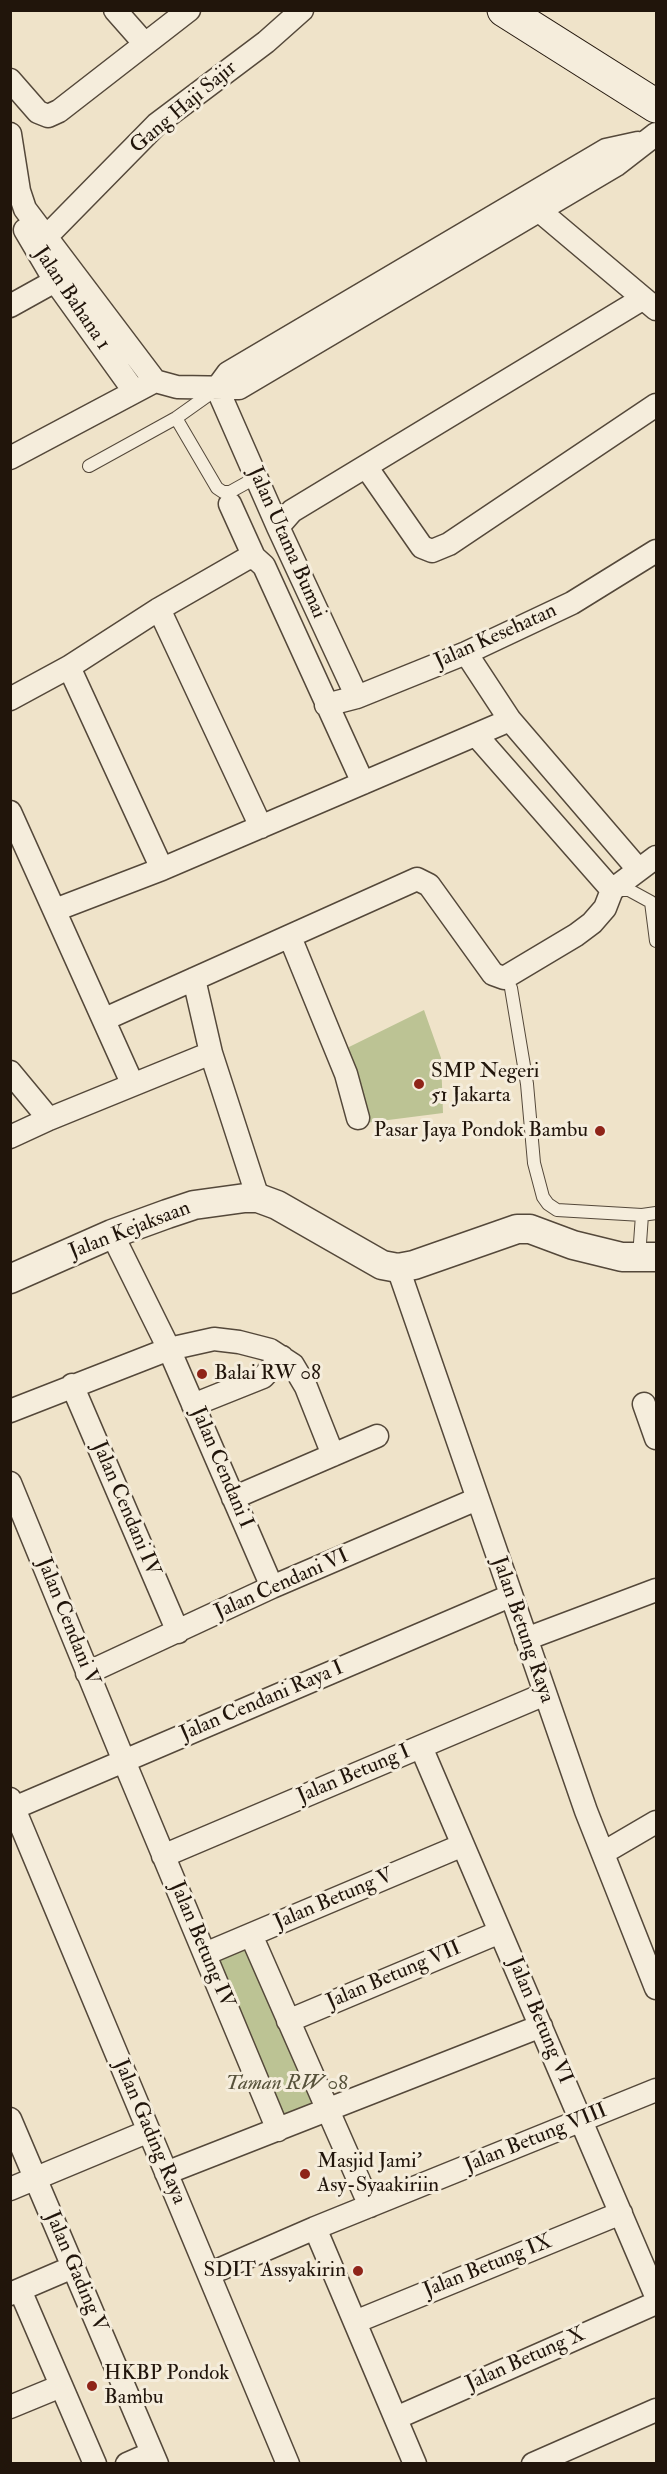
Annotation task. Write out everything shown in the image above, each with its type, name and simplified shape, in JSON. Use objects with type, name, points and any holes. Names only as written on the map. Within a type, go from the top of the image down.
[{"type":"main road","points":[[504,10],[657,106]]},
{"type":"street","points":[[115,10],[145,44]]},
{"type":"street","points":[[10,80],[38,112],[48,116],[59,111],[189,10]]},
{"type":"street","name":"Gang Haji Sajir","points":[[46,237],[158,124],[266,42],[302,10]]},
{"type":"street","points":[[10,134],[21,199],[46,237],[155,381],[177,387],[217,388],[239,388],[417,272],[532,204],[616,165],[652,142]]},
{"type":"street","points":[[278,527],[292,511],[649,304],[532,204]]},
{"type":"street","name":"Jalan Bahana 1","points":[[10,205],[55,281],[134,392]]},
{"type":"street","points":[[10,306],[55,281]]},
{"type":"street","points":[[10,458],[155,381]]},
{"type":"street","name":"Jalan Utama Bumai","points":[[217,388],[278,527],[357,697]]},
{"type":"street","points":[[367,468],[422,547],[432,551],[449,544],[657,405]]},
{"type":"street","points":[[230,504],[254,557],[264,566],[363,783]]},
{"type":"street","name":"Jalan Kesehatan","points":[[326,705],[357,697],[466,653],[572,603],[657,551]]},
{"type":"street","points":[[10,699],[69,667],[159,609],[237,564],[254,557]]},
{"type":"street","points":[[159,609],[261,827]]},
{"type":"street","points":[[105,1019],[417,879],[429,885],[493,974],[504,978],[592,923],[604,908],[612,890],[647,863],[510,720],[466,653]]},
{"type":"street","points":[[69,667],[162,869]]},
{"type":"street","points":[[55,910],[162,869],[510,720]]},
{"type":"street","points":[[476,735],[612,890]]},
{"type":"street","points":[[10,812],[17,843],[55,910],[132,1083]]},
{"type":"street","points":[[290,937],[346,1074],[358,1118]]},
{"type":"street","points":[[194,978],[211,1053],[258,1198]]},
{"type":"street","points":[[10,1137],[132,1083],[211,1053]]},
{"type":"street","points":[[10,1072],[49,1119]]},
{"type":"street","name":"Jalan Kejaksaan","points":[[10,1279],[112,1234],[194,1205],[228,1199],[258,1198],[277,1204],[382,1265],[398,1268]]},
{"type":"street","points":[[398,1268],[414,1265],[517,1229],[530,1229],[602,1253],[622,1257],[648,1257]]},
{"type":"street","name":"Jalan Cendani I","points":[[112,1234],[169,1349],[272,1587]]},
{"type":"street","name":"Jalan Betung Raya","points":[[398,1268],[545,1694],[603,1853],[657,1988]]},
{"type":"street","points":[[10,1411],[169,1349],[214,1339],[239,1342],[270,1350],[293,1365],[306,1387],[333,1455]]},
{"type":"street","points":[[193,1404],[263,1377],[282,1357]]},
{"type":"street","name":"Jalan Cendani IV","points":[[72,1385],[178,1632]]},
{"type":"street","points":[[644,1404],[657,1437]]},
{"type":"street","points":[[233,1498],[377,1436]]},
{"type":"street","name":"Jalan Cendani V","points":[[10,1483],[124,1761]]},
{"type":"street","name":"Jalan Cendani VI","points":[[87,1672],[272,1587],[477,1499]]},
{"type":"street","name":"Jalan Cendani Raya I","points":[[12,1804],[124,1761],[510,1596]]},
{"type":"street","points":[[526,1639],[655,1596]]},
{"type":"street","name":"Jalan Betung I","points":[[163,1856],[545,1694]]},
{"type":"street","name":"Jalan Betung VI","points":[[421,1747],[657,2296]]},
{"type":"street","name":"Jalan Betung IV","points":[[124,1761],[278,2130]]},
{"type":"street","name":"Jalan Gading Raya","points":[[12,1804],[18,1841],[148,2131],[288,2463]]},
{"type":"street","points":[[603,1853],[657,1822]]},
{"type":"street","name":"Jalan Betung V","points":[[205,1954],[463,1845]]},
{"type":"street","name":"Jalan Betung VII","points":[[288,2020],[500,1932]]},
{"type":"street","points":[[251,1935],[370,2206]]},
{"type":"street","points":[[166,2173],[541,2026]]},
{"type":"street","name":"Jalan Betung VIII","points":[[208,2274],[315,2228],[657,2090]]},
{"type":"street","name":"Jalan Gading V","points":[[10,2119],[155,2458]]},
{"type":"street","points":[[10,2189],[148,2131]]},
{"type":"street","name":"Jalan Betung IX","points":[[355,2322],[621,2213]]},
{"type":"street","points":[[315,2228],[415,2463]]},
{"type":"street","points":[[73,2267],[15,2292],[61,2386],[95,2463]]},
{"type":"street","name":"Jalan Betung X","points":[[396,2418],[657,2302]]},
{"type":"street","points":[[10,2407],[61,2386]]},
{"type":"street","points":[[533,2463],[657,2410]]},
{"type":"street","points":[[128,2463],[155,2458]]},
{"type":"lane","points":[[89,466],[176,418],[217,388]]},
{"type":"lane","points":[[176,418],[217,488],[223,492],[230,492],[257,477]]},
{"type":"lane","points":[[612,890],[629,890],[651,902],[657,941]]},
{"type":"lane","points":[[512,988],[527,1084],[534,1163],[543,1197],[557,1210],[642,1215],[657,1213]]},
{"type":"lane","points":[[642,1215],[648,1257]]},
{"type":"green space","points":[[424,1010],[441,1058],[443,1113],[357,1124],[349,1047]]},
{"type":"green space","name":"Taman RW 08","points":[[250,1939],[321,2101],[276,2122],[208,1958]]},
{"type":"place","name":"SMP Negeri 51 Jakarta","points":[[419,1084]]},
{"type":"place","name":"Pasar Jaya Pondok Bambu","points":[[600,1131]]},
{"type":"place","name":"Balai RW 08","points":[[202,1374]]},
{"type":"place","name":"Masjid Jami' Asy-Syaakiriin","points":[[305,2174]]},
{"type":"place","name":"SDIT Assyakirin","points":[[358,2271]]},
{"type":"place","name":"HKBP Pondok Bambu","points":[[92,2386]]}]
